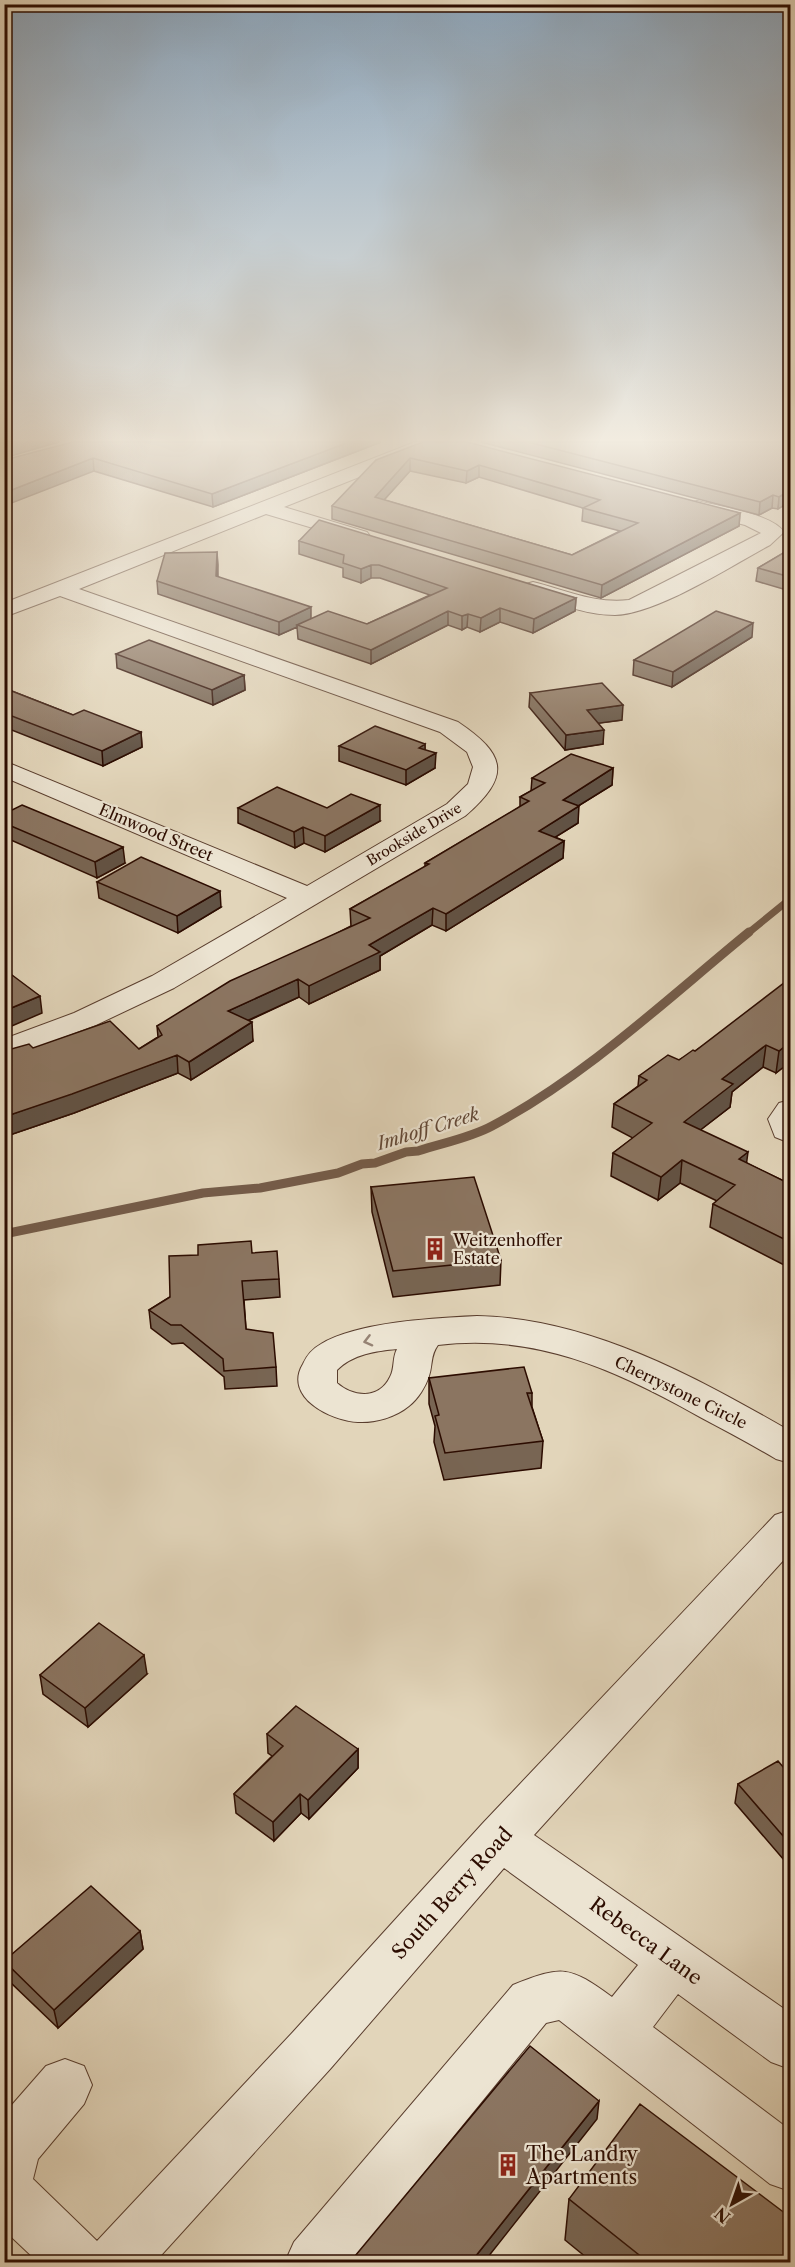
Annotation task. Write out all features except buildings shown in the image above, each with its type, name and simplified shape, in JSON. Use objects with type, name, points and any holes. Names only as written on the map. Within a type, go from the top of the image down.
[{"type":"street","points":[[4,611],[165,548]]},
{"type":"street","points":[[516,583],[602,609],[622,609],[644,603],[750,548]]},
{"type":"street","name":"Brookside Drive","points":[[4,1050],[85,1019],[154,986],[456,810],[474,796],[486,777],[487,767],[476,748],[466,738],[428,718],[60,589]]},
{"type":"street","name":"Elmwood Street","points":[[4,768],[307,896]]},
{"type":"street","points":[[790,1110],[784,1119],[790,1132]]},
{"type":"street","name":"Cherrystone Circle","points":[[426,1334],[484,1329],[526,1333],[570,1342],[626,1363],[682,1389],[790,1449]]},
{"type":"street","name":"South Berry Road","points":[[117,2262],[312,2050],[500,1838],[790,1526]]},
{"type":"street","name":"Rebecca Lane","points":[[500,1838],[790,2044]]},
{"type":"street","points":[[617,2032],[673,1960]]},
{"type":"street","points":[[314,2262],[531,2002],[566,1994],[790,2164]]},
{"type":"street","points":[[4,2182],[14,2145],[65,2085]]},
{"type":"street","points":[[4,2190],[78,2262]]},
{"type":"waterway","name":"Imhoff Creek","points":[[747,934],[790,899]]},
{"type":"waterway","name":"Imhoff Creek","points":[[4,1234],[203,1193],[260,1188],[338,1173],[362,1164],[375,1163],[406,1152],[418,1151],[475,1134],[527,1106],[593,1060],[749,932]]},
{"type":"place","name":"Weitzenhoffer Estate","points":[[435,1249]]},
{"type":"place","name":"The Landry Apartments","points":[[508,2165]]}]
